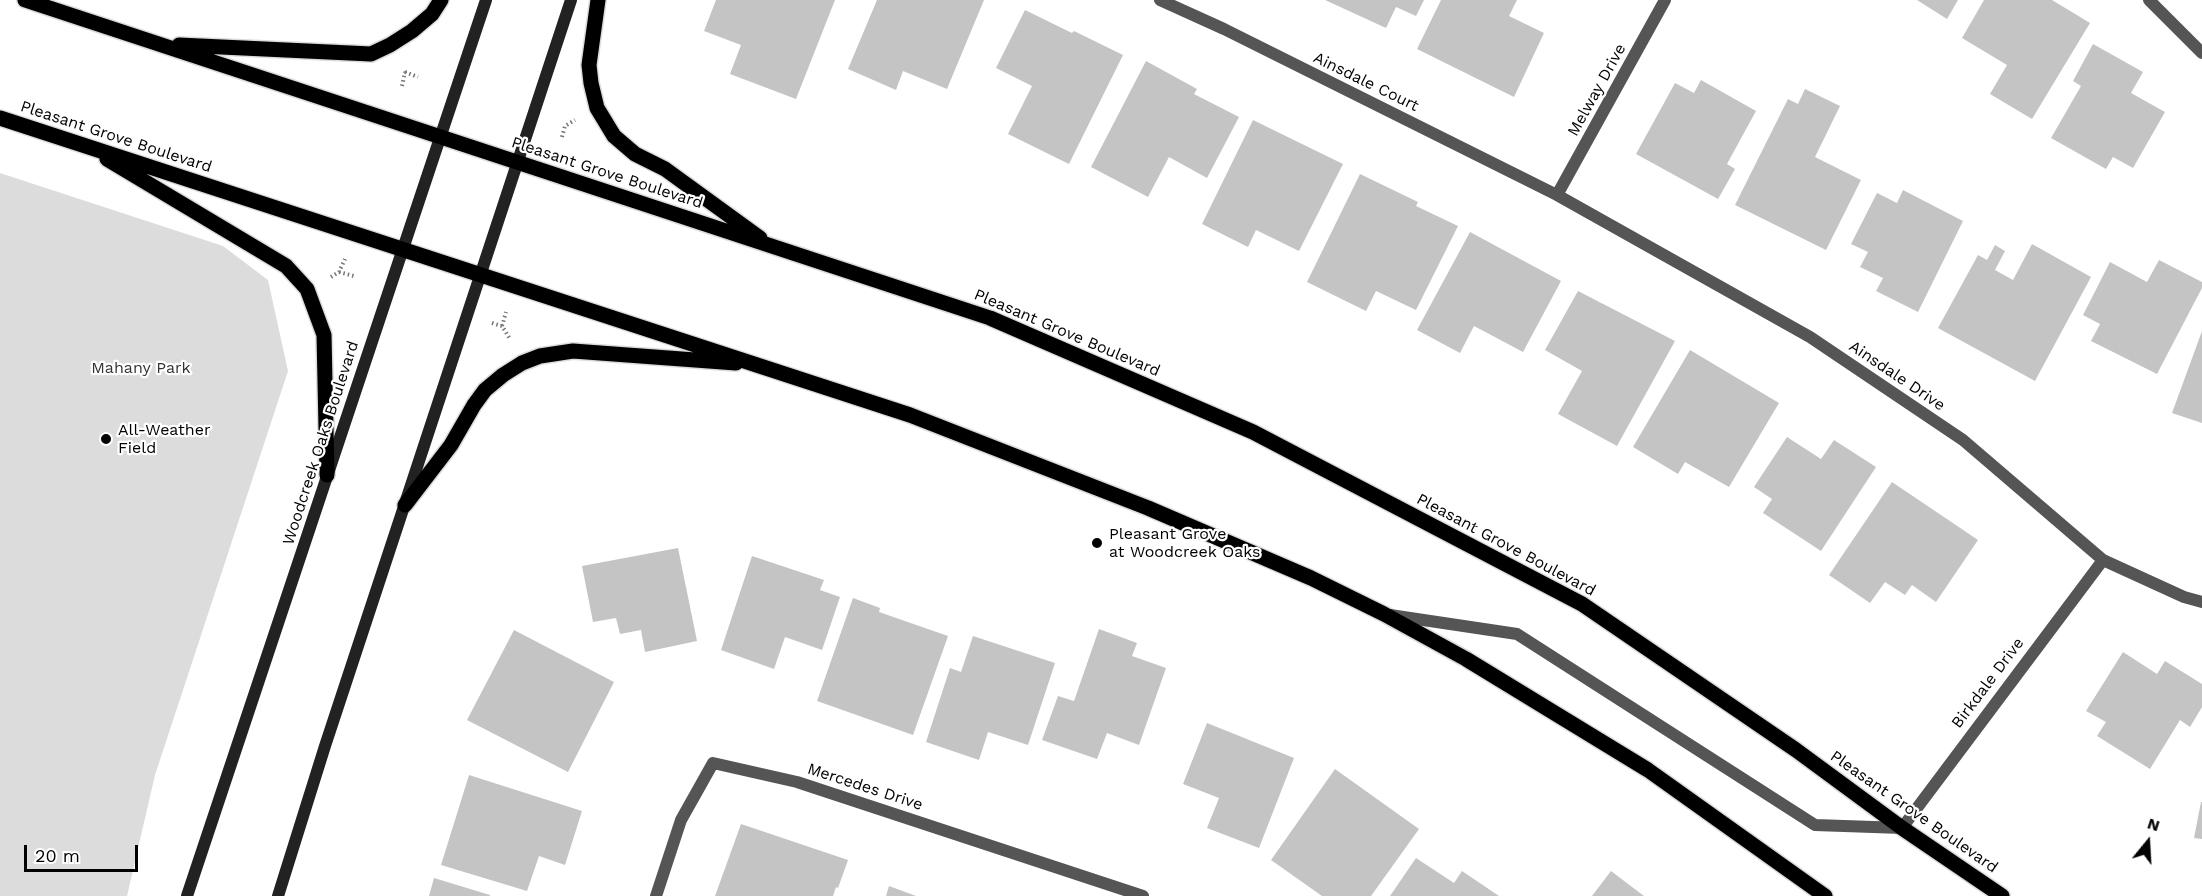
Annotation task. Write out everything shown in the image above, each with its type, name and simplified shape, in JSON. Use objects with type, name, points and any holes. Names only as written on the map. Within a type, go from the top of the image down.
[{"type":"main road","name":"Pleasant Grove Boulevard","points":[[25,0],[990,318],[1253,432],[1582,604],[1796,750],[1902,828],[2002,896]]},
{"type":"main road","points":[[157,44],[352,55],[371,54],[412,31],[432,14],[441,0]]},
{"type":"main road","name":"Woodcreek Oaks Boulevard","points":[[187,896],[486,0]]},
{"type":"main road","points":[[278,896],[571,0]]},
{"type":"main road","points":[[598,0],[589,65],[591,83],[597,108],[614,136],[635,154],[665,169],[772,247]]},
{"type":"main road","name":"Pleasant Grove Boulevard","points":[[0,118],[910,415],[1148,508],[1311,578],[1384,614],[1466,659],[1648,770],[1825,896]]},
{"type":"main road","points":[[84,145],[286,266],[307,289],[324,335],[327,476]]},
{"type":"main road","points":[[405,505],[451,445],[485,390],[502,375],[522,363],[558,352],[590,351],[760,365]]},
{"type":"street","name":"Ainsdale Court","points":[[1160,0],[1224,29],[1557,195]]},
{"type":"street","name":"Melway Drive","points":[[1557,195],[1665,0]]},
{"type":"street","points":[[2150,0],[2202,53]]},
{"type":"street","name":"Ainsdale Drive","points":[[1557,195],[1810,337],[1963,440],[2103,560],[2184,597],[2202,602]]},
{"type":"street","name":"Birkdale Drive","points":[[1902,828],[2103,560]]},
{"type":"street","points":[[1384,614],[1517,634],[1815,825],[1902,828]]},
{"type":"street","name":"Mercedes Drive","points":[[656,896],[681,820],[713,764],[797,782],[1143,896]]},
{"type":"path","points":[[405,72],[418,76]]},
{"type":"path","points":[[562,137],[565,126],[583,115]]},
{"type":"path","points":[[323,281],[339,272],[345,259]]},
{"type":"path","points":[[339,272],[354,276]]},
{"type":"path","points":[[502,326],[506,312]]},
{"type":"path","points":[[486,320],[502,326],[511,341]]},
{"type":"green space","name":"Mahany Park","points":[[0,173],[223,246],[268,280],[288,371],[155,775],[127,896],[0,896]]},
{"type":"building","points":[[716,0],[835,0],[796,99],[730,74],[741,45],[704,31]]},
{"type":"building","points":[[877,0],[984,0],[947,89],[903,71],[896,90],[848,69]]},
{"type":"building","points":[[1325,0],[1424,0],[1416,16],[1396,7],[1386,28]]},
{"type":"building","points":[[1441,0],[1517,0],[1509,16],[1544,33],[1514,97],[1417,49]]},
{"type":"building","points":[[1917,0],[1958,0],[1947,19]]},
{"type":"building","points":[[1984,0],[2052,0],[2090,23],[2032,119],[1990,94],[2007,65],[1962,38]]},
{"type":"building","points":[[1025,10],[1123,55],[1069,164],[1008,134],[1032,86],[996,68]]},
{"type":"building","points":[[2093,44],[2143,72],[2131,93],[2165,112],[2133,168],[2113,157],[2106,169],[2051,138],[2081,86],[2073,81]]},
{"type":"building","points":[[1146,61],[1197,89],[1194,94],[1239,117],[1207,178],[1169,157],[1148,197],[1091,167]]},
{"type":"building","points":[[1701,80],[1756,111],[1727,164],[1735,169],[1718,199],[1636,154],[1675,83],[1694,93]]},
{"type":"building","points":[[1805,89],[1840,106],[1815,157],[1861,180],[1826,250],[1735,205],[1788,99],[1798,104]]},
{"type":"building","points":[[1253,120],[1343,164],[1299,251],[1256,230],[1248,247],[1202,224]]},
{"type":"building","points":[[1360,174],[1418,202],[1416,206],[1458,226],[1416,310],[1376,291],[1366,311],[1307,282]]},
{"type":"building","points":[[1903,190],[1963,221],[1918,312],[1876,291],[1883,278],[1860,267],[1868,252],[1851,244],[1877,193],[1897,203]]},
{"type":"building","points":[[1470,232],[1561,281],[1523,352],[1474,326],[1460,353],[1417,330]]},
{"type":"building","points":[[2032,244],[2091,277],[2035,381],[1938,328],[1978,255],[1987,260],[1995,245],[2005,251],[1995,270],[2013,280]]},
{"type":"building","points":[[2159,260],[2202,282],[2202,288],[2157,374],[2091,341],[2100,324],[2083,315],[2110,262],[2147,282]]},
{"type":"building","points":[[1578,291],[1675,341],[1617,446],[1558,414],[1582,371],[1545,350]]},
{"type":"building","points":[[2202,331],[2202,423],[2172,413]]},
{"type":"building","points":[[1690,350],[1779,403],[1729,487],[1685,462],[1678,474],[1633,447]]},
{"type":"building","points":[[1787,437],[1821,459],[1834,440],[1876,467],[1821,551],[1763,513],[1772,499],[1754,487]]},
{"type":"building","points":[[1892,482],[1978,540],[1936,602],[1912,585],[1905,595],[1885,582],[1870,603],[1829,575]]},
{"type":"building","points":[[678,548],[697,641],[645,652],[641,630],[620,634],[616,618],[593,622],[582,566]]},
{"type":"building","points":[[752,556],[824,580],[820,590],[840,597],[822,650],[785,637],[774,669],[721,650]]},
{"type":"building","points":[[853,598],[880,608],[879,612],[948,636],[913,735],[817,701]]},
{"type":"building","points":[[1099,629],[1137,643],[1132,656],[1166,668],[1139,745],[1107,733],[1097,759],[1042,740],[1058,696],[1074,701]]},
{"type":"building","points":[[514,630],[614,682],[568,772],[467,720]]},
{"type":"building","points":[[973,636],[1055,663],[1028,745],[988,732],[979,760],[926,742],[950,668],[961,672]]},
{"type":"building","points":[[2123,652],[2157,674],[2165,661],[2202,684],[2202,707],[2190,727],[2180,720],[2150,769],[2097,736],[2106,722],[2086,711]]},
{"type":"building","points":[[1207,723],[1294,758],[1259,848],[1207,828],[1219,798],[1183,784]]},
{"type":"building","points":[[1335,769],[1419,829],[1371,896],[1322,896],[1271,860]]},
{"type":"building","points":[[469,775],[582,811],[565,865],[539,856],[527,891],[441,865]]},
{"type":"building","points":[[2202,802],[2202,839],[2194,838]]},
{"type":"building","points":[[741,824],[848,860],[833,896],[715,896]]},
{"type":"building","points":[[1416,858],[1454,883],[1462,871],[1499,896],[1390,896]]},
{"type":"building","points":[[1611,871],[1644,896],[1592,896]]},
{"type":"building","points":[[434,878],[490,895],[490,896],[429,896]]},
{"type":"building","points":[[889,886],[916,896],[886,896]]},
{"type":"place","name":"All-Weather Field","points":[[106,439]]},
{"type":"place","name":"Pleasant Grove at Woodcreek Oaks","points":[[1097,543]]}]
